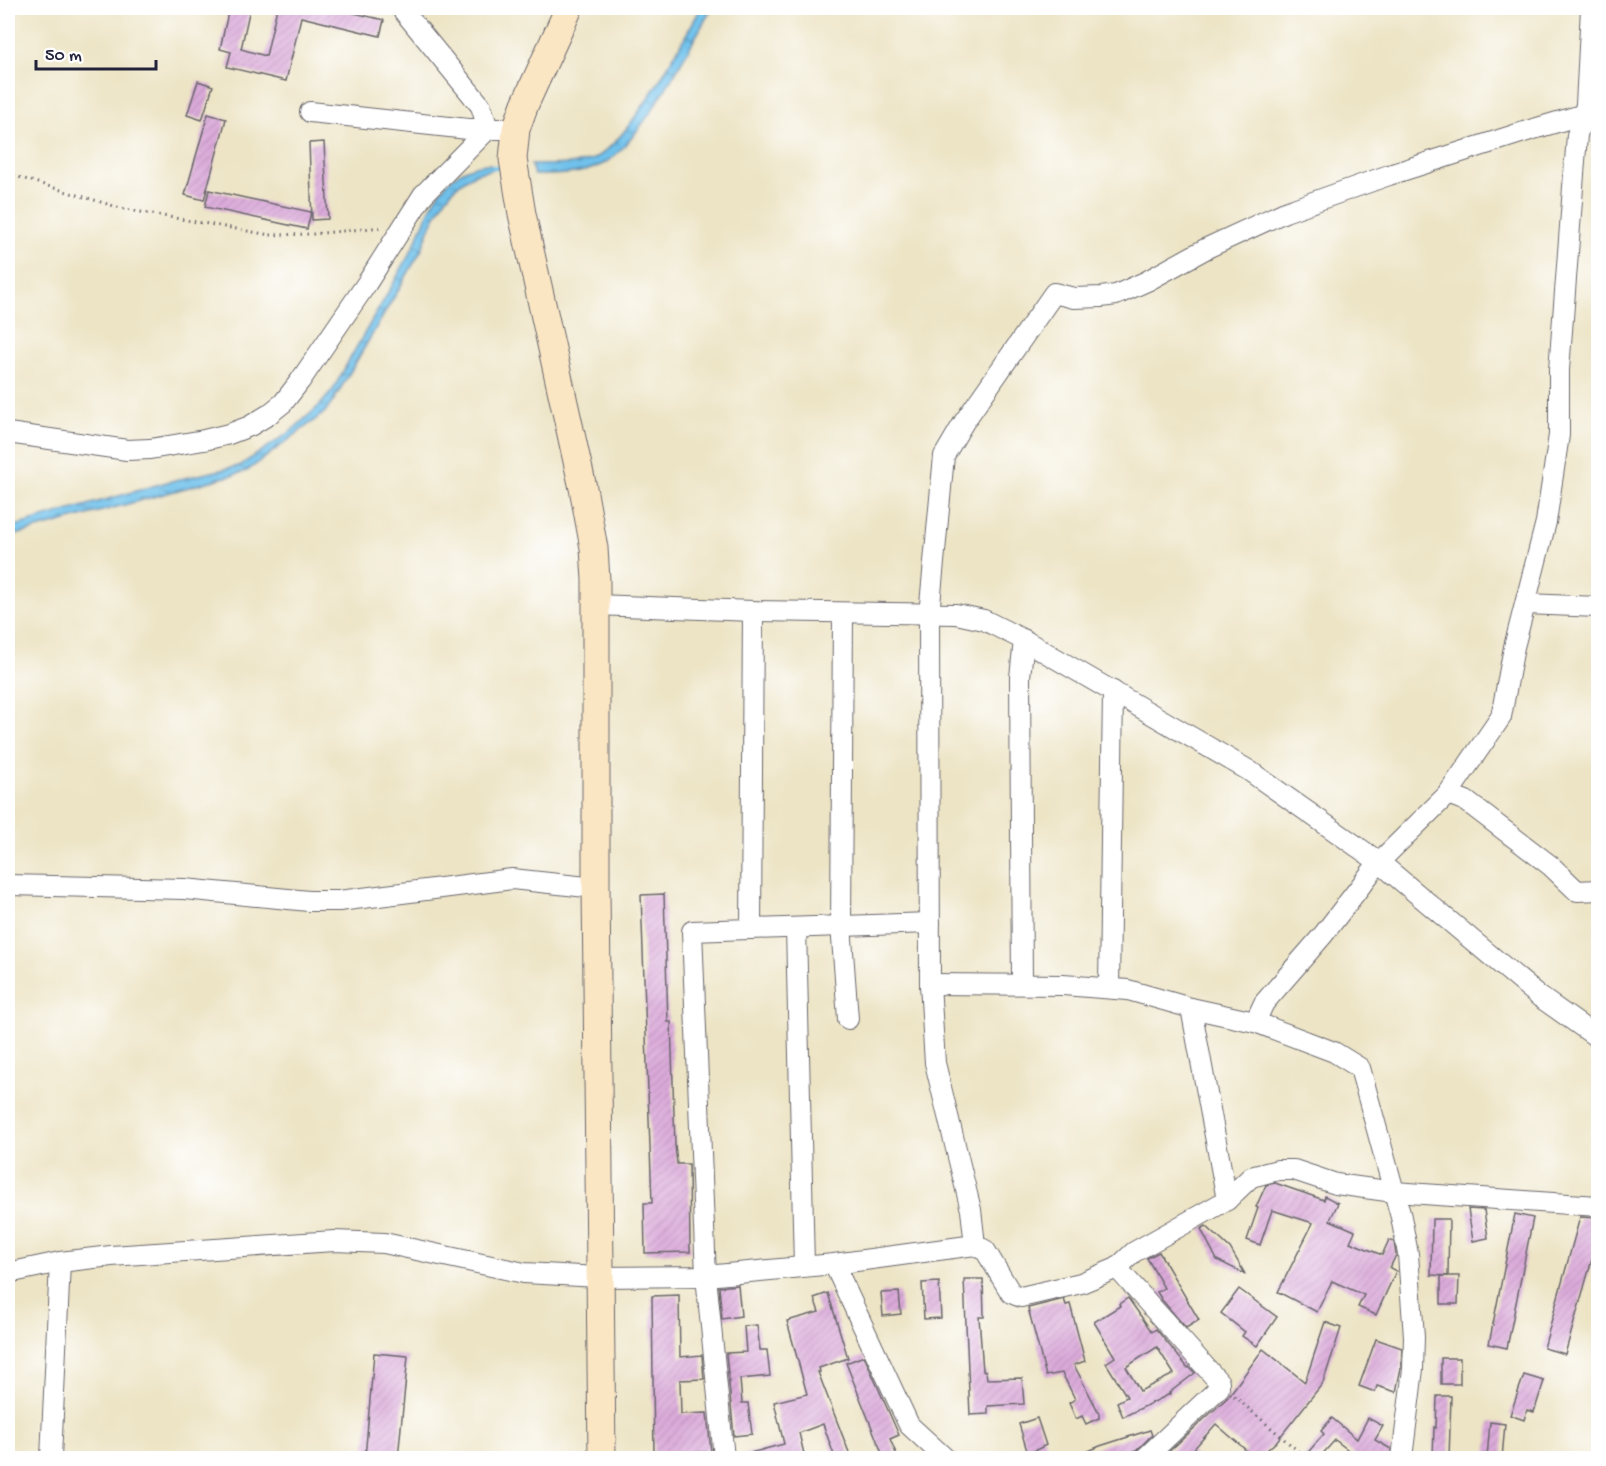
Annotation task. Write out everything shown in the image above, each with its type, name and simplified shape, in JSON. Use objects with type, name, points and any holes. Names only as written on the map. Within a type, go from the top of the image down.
[{"type":"street","points":[[401,8],[481,106],[489,129]]},
{"type":"street","points":[[568,8],[516,129],[514,170],[594,548],[602,1458]]},
{"type":"street","points":[[1591,8],[1586,105],[1591,112]]},
{"type":"street","points":[[310,112],[489,129],[516,129]]},
{"type":"street","points":[[1255,1022],[1264,1003],[1323,935],[1378,862],[1448,794],[1502,717],[1514,647],[1546,522],[1559,435],[1559,370],[1577,135],[1591,112]]},
{"type":"street","points":[[975,1245],[971,1210],[935,1063],[930,984],[929,615],[944,456],[964,422],[1054,293],[1074,298],[1116,295],[1207,248],[1285,212],[1389,175],[1591,112]]},
{"type":"street","points":[[8,432],[127,450],[150,449],[204,441],[250,426],[268,415],[283,403],[300,381],[368,283],[423,195],[489,129]]},
{"type":"street","points":[[1526,604],[1599,607]]},
{"type":"street","points":[[596,605],[843,614],[956,614],[984,620],[1024,640],[1248,770],[1378,862],[1540,997],[1599,1038]]},
{"type":"street","points":[[751,929],[753,611]]},
{"type":"street","points":[[843,614],[841,925],[848,1019]]},
{"type":"street","points":[[1022,984],[1020,676],[1024,640]]},
{"type":"street","points":[[1109,988],[1113,691]]},
{"type":"street","points":[[1448,794],[1466,801],[1551,866],[1577,891],[1599,890]]},
{"type":"street","points":[[8,885],[184,889],[309,901],[339,901],[512,879],[596,888]]},
{"type":"street","points":[[724,1458],[706,1276],[692,931],[930,923]]},
{"type":"street","points":[[796,928],[804,1266]]},
{"type":"street","points":[[930,984],[1022,984],[1128,990],[1191,1008],[1255,1022],[1334,1052],[1360,1068],[1394,1192],[1408,1254],[1414,1337],[1413,1369],[1402,1458]]},
{"type":"street","points":[[1191,1008],[1227,1200]]},
{"type":"street","points":[[8,1273],[60,1262],[111,1256],[334,1241],[384,1243],[524,1273],[599,1277],[706,1276],[834,1264],[975,1245],[985,1250],[1011,1293],[1021,1297],[1081,1283],[1117,1268],[1134,1252],[1227,1200],[1251,1177],[1278,1170],[1294,1170],[1336,1184],[1394,1192],[1599,1206]]},
{"type":"street","points":[[51,1458],[60,1262]]},
{"type":"street","points":[[834,1264],[909,1425],[945,1458]]},
{"type":"street","points":[[1117,1268],[1219,1382],[1219,1388],[1145,1458]]},
{"type":"path","points":[[8,174],[124,209],[270,235],[313,234],[404,225]]},
{"type":"path","points":[[1219,1382],[1306,1458]]},
{"type":"water","points":[[701,8],[712,8],[647,117],[616,155],[601,165],[577,173],[534,175],[531,165],[569,164],[591,160],[621,136],[667,68]]},
{"type":"water","points":[[490,164],[491,170],[464,180],[445,200],[421,251],[324,413],[247,471],[8,537],[8,528],[167,482],[239,466],[290,432],[333,390],[401,270],[442,189],[463,171],[473,166]]},
{"type":"building","points":[[229,8],[250,8],[241,49],[266,56],[277,8],[333,8],[384,20],[380,36],[301,17],[286,81],[227,67],[231,52],[220,49]]},
{"type":"building","points":[[198,81],[213,86],[202,120],[187,115]]},
{"type":"building","points":[[208,114],[226,119],[204,200],[185,195]]},
{"type":"building","points":[[324,142],[328,219],[312,220],[309,143]]},
{"type":"building","points":[[209,190],[311,212],[307,229],[205,207]]},
{"type":"building","points":[[664,894],[675,1145],[677,1164],[689,1164],[690,1252],[645,1253],[644,1203],[652,1203],[641,895]]},
{"type":"building","points":[[1275,1183],[1324,1200],[1325,1196],[1338,1203],[1330,1220],[1355,1231],[1350,1242],[1382,1255],[1389,1240],[1394,1242],[1396,1255],[1390,1268],[1396,1271],[1376,1315],[1358,1307],[1364,1295],[1332,1281],[1317,1312],[1278,1292],[1313,1223],[1272,1210],[1260,1245],[1247,1240],[1258,1208],[1256,1207],[1266,1185]]},
{"type":"building","points":[[1468,1209],[1484,1210],[1488,1238],[1473,1241]]},
{"type":"building","points":[[1515,1214],[1533,1218],[1507,1348],[1489,1344]]},
{"type":"building","points":[[1580,1217],[1599,1218],[1599,1235],[1565,1354],[1544,1348]]},
{"type":"building","points":[[1432,1219],[1449,1219],[1448,1276],[1431,1275]]},
{"type":"building","points":[[1206,1226],[1230,1248],[1245,1274],[1217,1260],[1201,1229]]},
{"type":"building","points":[[1159,1252],[1199,1320],[1186,1328],[1157,1292],[1164,1288],[1147,1258]]},
{"type":"building","points":[[1441,1276],[1459,1276],[1458,1304],[1441,1304]]},
{"type":"building","points":[[964,1279],[983,1279],[984,1317],[979,1317],[983,1371],[986,1371],[987,1379],[1022,1378],[1024,1404],[988,1406],[988,1414],[970,1415]]},
{"type":"building","points":[[939,1282],[941,1318],[924,1319],[922,1283]]},
{"type":"building","points":[[738,1285],[741,1316],[722,1319],[719,1287]]},
{"type":"building","points":[[1239,1289],[1277,1317],[1257,1346],[1242,1336],[1245,1332],[1221,1313]]},
{"type":"building","points":[[899,1292],[901,1314],[883,1316],[881,1293]]},
{"type":"building","points":[[828,1293],[848,1358],[819,1368],[820,1372],[818,1372],[850,1455],[835,1458],[823,1424],[799,1433],[805,1458],[747,1458],[746,1454],[784,1444],[774,1402],[807,1394],[787,1321],[819,1312],[814,1298]]},
{"type":"building","points":[[679,1295],[680,1357],[702,1355],[704,1379],[680,1380],[681,1414],[707,1413],[711,1452],[679,1453],[679,1458],[654,1458],[652,1296]]},
{"type":"building","points":[[1128,1298],[1152,1332],[1156,1329],[1188,1368],[1195,1373],[1170,1394],[1123,1417],[1117,1402],[1127,1397],[1106,1363],[1115,1357],[1094,1322],[1120,1306],[1119,1304]],"holes":[[[1157,1347],[1174,1374],[1140,1391],[1126,1367]]]},
{"type":"building","points":[[1064,1299],[1066,1305],[1070,1304],[1085,1361],[1074,1365],[1099,1413],[1099,1418],[1086,1424],[1082,1416],[1076,1419],[1069,1403],[1075,1399],[1062,1373],[1046,1376],[1028,1308]]},
{"type":"building","points":[[1325,1322],[1341,1328],[1323,1383],[1276,1442],[1258,1458],[1239,1458],[1247,1451],[1216,1424],[1191,1452],[1197,1458],[1162,1458],[1228,1397],[1263,1349],[1305,1382]]},
{"type":"building","points":[[757,1325],[760,1350],[767,1350],[770,1376],[740,1379],[742,1403],[748,1403],[752,1434],[734,1436],[726,1353],[746,1352],[744,1326]]},
{"type":"building","points":[[1376,1339],[1402,1348],[1396,1392],[1377,1386],[1375,1392],[1359,1386]]},
{"type":"building","points":[[374,1353],[408,1356],[398,1458],[365,1458]]},
{"type":"building","points":[[864,1356],[899,1435],[890,1439],[898,1458],[884,1458],[846,1363]]},
{"type":"building","points":[[1441,1358],[1460,1358],[1460,1384],[1441,1384]]},
{"type":"building","points":[[1524,1375],[1544,1381],[1534,1412],[1527,1410],[1524,1420],[1510,1415]]},
{"type":"building","points":[[1437,1396],[1451,1396],[1449,1458],[1433,1458]]},
{"type":"building","points":[[1037,1418],[1046,1445],[1028,1454],[1019,1424]]},
{"type":"building","points":[[1332,1418],[1357,1439],[1368,1418],[1383,1426],[1375,1440],[1391,1449],[1390,1458],[1359,1458],[1335,1440],[1319,1458],[1303,1458],[1324,1434],[1321,1431]]},
{"type":"building","points":[[1490,1422],[1505,1424],[1502,1458],[1487,1458]]},
{"type":"building","points":[[1150,1430],[1152,1435],[1136,1451],[1112,1458],[1072,1458],[1100,1446]]},
{"type":"waterway","points":[[485,167],[506,168]]}]
